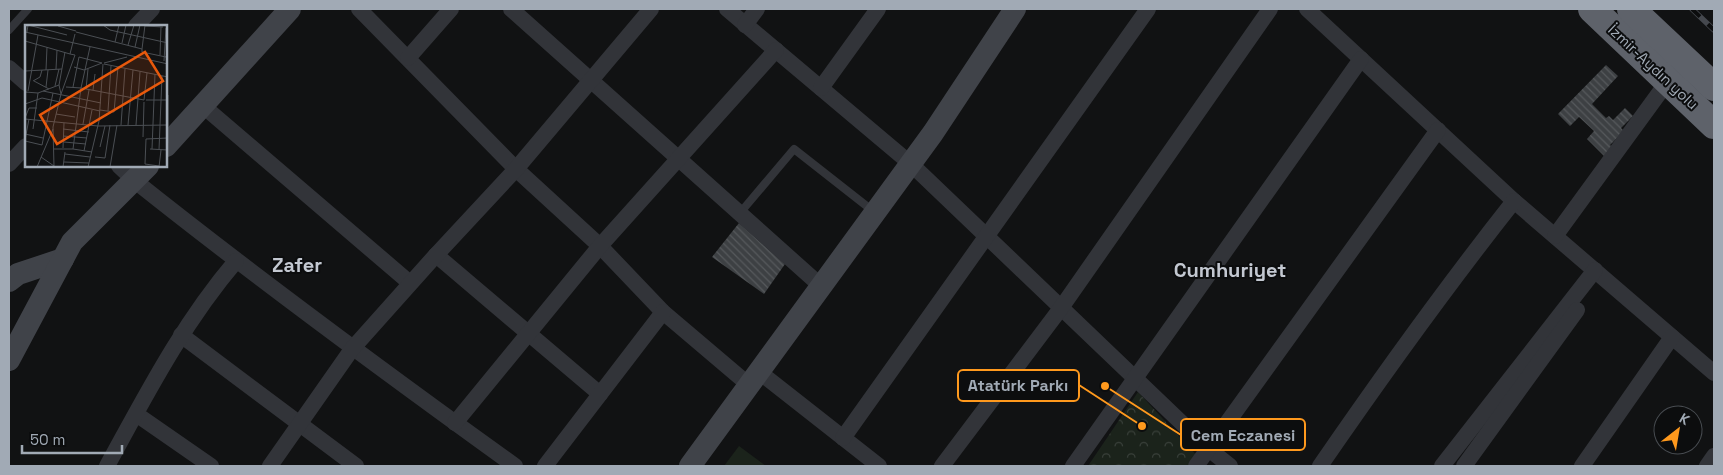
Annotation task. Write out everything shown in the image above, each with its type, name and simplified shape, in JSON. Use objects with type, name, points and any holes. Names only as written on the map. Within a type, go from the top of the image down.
[{"type":"highway","name":"İzmir-Aydın yolu","points":[[1592,9],[1714,125]]},
{"type":"highway","name":"İzmir-Aydın yolu","points":[[1631,9],[1714,86]]},
{"type":"street","points":[[137,25],[152,9]]},
{"type":"street","points":[[168,144],[290,9]]},
{"type":"street","points":[[359,9],[516,169],[600,246],[663,312],[753,378],[843,438],[879,466]]},
{"type":"street","points":[[408,58],[451,9]]},
{"type":"street","points":[[511,9],[820,286]]},
{"type":"street","points":[[270,466],[352,349],[410,283],[516,169],[651,9]]},
{"type":"street","points":[[727,9],[910,164],[1210,450],[1230,466]]},
{"type":"street","points":[[745,24],[757,9]]},
{"type":"street","points":[[821,88],[878,9]]},
{"type":"street","points":[[690,466],[933,133],[1015,9]]},
{"type":"street","points":[[843,438],[1148,9]]},
{"type":"street","points":[[942,466],[1061,308],[1270,9]]},
{"type":"street","points":[[1307,9],[1514,202],[1714,373]]},
{"type":"street","points":[[455,423],[600,246],[776,50]]},
{"type":"street","points":[[1073,466],[1361,59]]},
{"type":"street","points":[[9,68],[25,82]]},
{"type":"street","points":[[1556,236],[1668,81]]},
{"type":"street","points":[[202,105],[410,283]]},
{"type":"street","points":[[1196,466],[1210,450],[1438,130]]},
{"type":"street","points":[[9,164],[25,147]]},
{"type":"street","points":[[9,360],[72,242],[134,171],[236,261],[352,349],[515,466]]},
{"type":"street","points":[[1320,466],[1478,247],[1514,202]]},
{"type":"street","points":[[436,255],[600,394]]},
{"type":"street","points":[[9,282],[18,274],[63,259]]},
{"type":"street","points":[[107,466],[181,334],[206,297],[236,261]]},
{"type":"street","points":[[1442,466],[1598,273]]},
{"type":"street","points":[[1464,466],[1598,273]]},
{"type":"street","points":[[545,466],[663,312]]},
{"type":"street","points":[[181,334],[356,466]]},
{"type":"street","points":[[1582,466],[1672,337]]},
{"type":"street","points":[[136,414],[211,466]]},
{"type":"street","points":[[1707,466],[1714,456]]},
{"type":"lane","points":[[9,30],[28,9]]},
{"type":"lane","points":[[740,213],[794,149],[875,213]]},
{"type":"green space","points":[[1138,392],[1201,460],[1196,466],[1088,466]]},
{"type":"green space","points":[[739,446],[766,466],[724,466]]},
{"type":"building","points":[[1606,65],[1618,76],[1592,104],[1606,118],[1609,116],[1613,120],[1625,108],[1633,116],[1621,128],[1624,131],[1610,145],[1614,148],[1607,159],[1587,139],[1594,131],[1579,117],[1570,126],[1558,114]]},
{"type":"building","points":[[739,223],[785,264],[764,294],[712,257]]},
{"type":"railway","points":[[1692,9],[1714,30]]},
{"type":"place","name":"Cem Eczanesi","points":[[1105,386]]},
{"type":"place","name":"Atatürk Parkı","points":[[1142,426]]},
{"type":"district","name":"Zafer","points":[[297,265]]},
{"type":"district","name":"Cumhuriyet","points":[[1230,270]]}]
